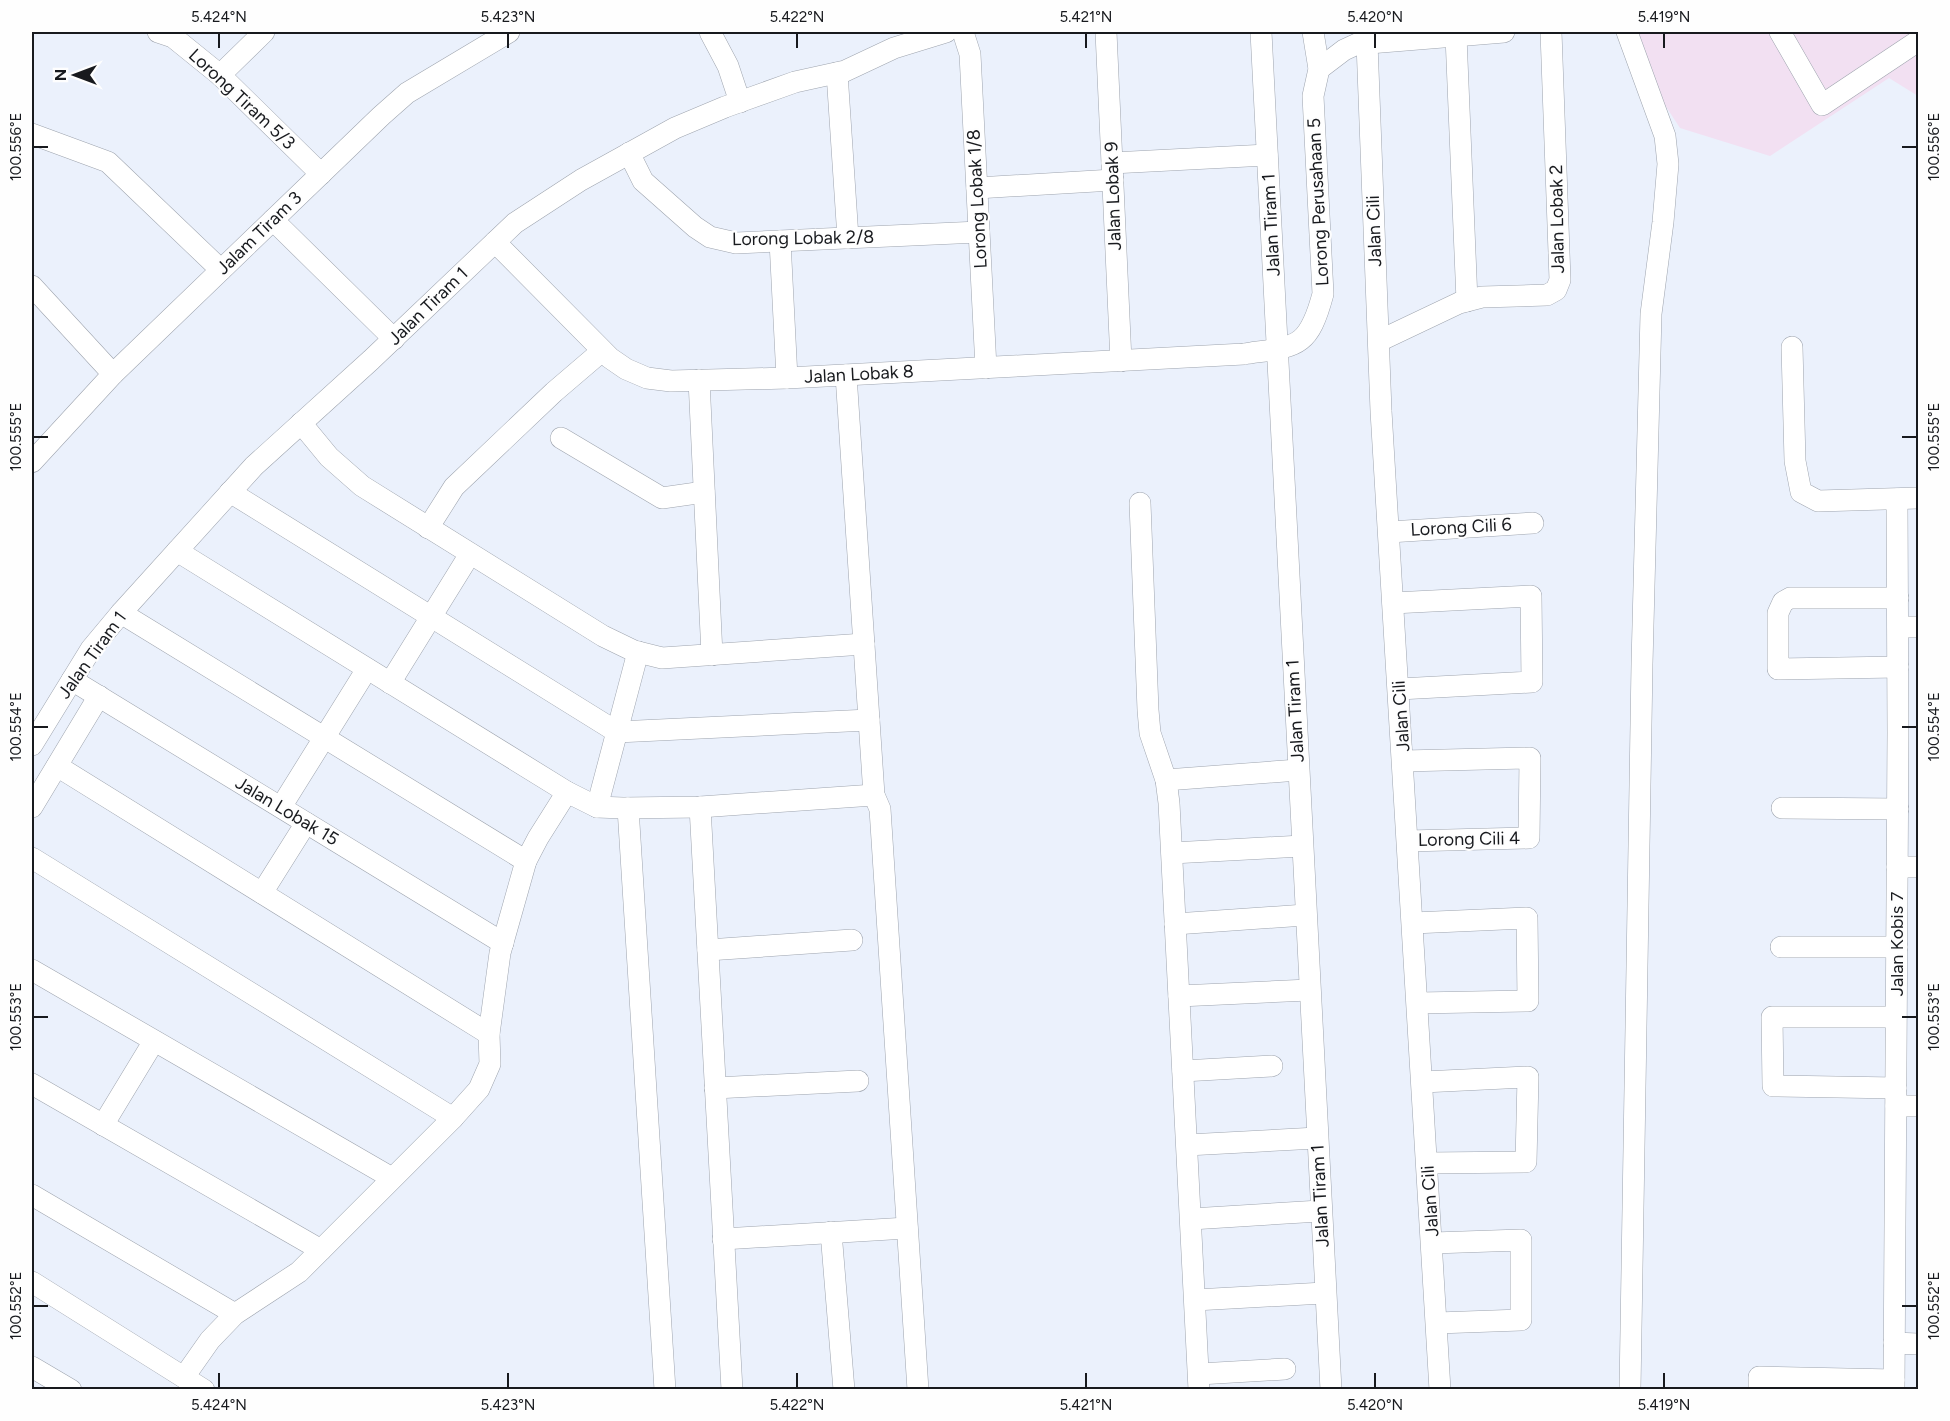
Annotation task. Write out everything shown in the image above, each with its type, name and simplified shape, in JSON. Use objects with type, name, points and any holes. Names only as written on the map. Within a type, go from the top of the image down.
[{"type":"street","name":"Lorong Tiram 5/3","points":[[158,32],[173,37],[220,75],[321,174]]},
{"type":"street","points":[[220,75],[264,32]]},
{"type":"street","name":"Jalam Tiram 3","points":[[32,462],[113,374],[407,93],[509,32]]},
{"type":"street","points":[[710,32],[728,66],[740,102]]},
{"type":"street","name":"Jalan Tiram 1","points":[[32,745],[91,650],[121,613],[254,466],[394,339],[515,223],[581,180],[675,128],[795,82],[845,71],[894,48],[946,32]]},
{"type":"street","name":"Lorong Lobak 1/8","points":[[963,32],[970,54],[986,368]]},
{"type":"street","name":"Jalan Lobak 9","points":[[1106,32],[1121,361]]},
{"type":"street","name":"Jalan Tiram 1","points":[[1261,32],[1330,1389]]},
{"type":"street","name":"Lorong Perusahaan 5","points":[[1277,349],[1298,344],[1306,336],[1316,320],[1323,294],[1313,96],[1319,69],[1313,32]]},
{"type":"street","points":[[1319,69],[1344,50],[1357,44],[1504,32]]},
{"type":"street","name":"Jalan Lobak 2","points":[[1379,341],[1482,297],[1547,295],[1556,290],[1560,280],[1551,32]]},
{"type":"street","points":[[1627,32],[1665,136],[1668,164],[1664,222],[1651,314],[1642,664],[1630,1389]]},
{"type":"street","points":[[1780,32],[1822,105],[1918,41]]},
{"type":"street","points":[[1456,36],[1467,302]]},
{"type":"street","name":"Jalan Cili","points":[[1366,43],[1389,532],[1440,1389]]},
{"type":"street","points":[[837,73],[848,238]]},
{"type":"street","points":[[32,134],[108,162],[221,270]]},
{"type":"street","name":"Lorong Lobak 2/8","points":[[629,153],[643,181],[695,227],[710,237],[736,243],[979,232]]},
{"type":"street","points":[[977,188],[1267,155]]},
{"type":"street","points":[[273,220],[394,339]]},
{"type":"street","points":[[780,241],[787,378]]},
{"type":"street","name":"Jalan Lobak 8","points":[[495,242],[602,351],[626,369],[647,378],[670,381],[787,378],[1244,354],[1277,349]]},
{"type":"street","points":[[32,286],[113,374]]},
{"type":"street","points":[[1792,347],[1795,460],[1801,492],[1818,501],[1918,498]]},
{"type":"street","points":[[428,528],[454,488],[554,392],[602,351]]},
{"type":"street","points":[[846,375],[874,795],[880,808],[918,1389]]},
{"type":"street","points":[[699,380],[712,655]]},
{"type":"street","points":[[301,423],[329,457],[362,486],[603,636],[638,652],[662,658],[864,644]]},
{"type":"street","points":[[561,438],[662,498],[704,492]]},
{"type":"street","points":[[230,492],[617,732],[869,720]]},
{"type":"street","name":"Jalan Kobis 7","points":[[1894,1385],[1898,668],[1908,627],[1898,598],[1897,498]]},
{"type":"street","points":[[1140,503],[1150,733],[1166,780],[1172,853],[1199,1382],[1285,1369]]},
{"type":"street","name":"Lorong Cili 6","points":[[1389,532],[1533,524]]},
{"type":"street","points":[[177,551],[567,792],[597,807],[700,807],[874,795]]},
{"type":"street","points":[[390,682],[470,554]]},
{"type":"street","points":[[1393,603],[1531,596],[1532,682],[1399,689]]},
{"type":"street","points":[[1898,598],[1790,598],[1783,602],[1778,613],[1778,669],[1898,668]]},
{"type":"street","points":[[121,613],[526,861]]},
{"type":"street","points":[[597,807],[638,652]]},
{"type":"street","points":[[280,807],[367,669]]},
{"type":"street","name":"Jalan Lobak 15","points":[[72,680],[503,943]]},
{"type":"street","points":[[32,807],[99,696]]},
{"type":"street","name":"Lorong Cili 4","points":[[1404,761],[1530,758],[1529,838],[1408,841]]},
{"type":"street","points":[[57,766],[489,1034]]},
{"type":"street","points":[[1166,780],[1298,770]]},
{"type":"street","points":[[184,1377],[210,1340],[235,1314],[299,1272],[479,1089],[490,1064],[489,1034],[503,943],[526,861],[567,792]]},
{"type":"street","points":[[700,807],[732,1389]]},
{"type":"street","points":[[628,808],[665,1389]]},
{"type":"street","points":[[1782,808],[1898,809]]},
{"type":"street","points":[[262,893],[306,823]]},
{"type":"street","points":[[1172,853],[1302,846]]},
{"type":"street","points":[[32,858],[453,1118]]},
{"type":"street","points":[[1897,867],[1918,867]]},
{"type":"street","points":[[1175,924],[1305,915]]},
{"type":"street","points":[[1413,923],[1527,918],[1528,1001],[1418,1003]]},
{"type":"street","points":[[708,950],[852,940]]},
{"type":"street","points":[[1781,947],[1897,947]]},
{"type":"street","points":[[32,970],[392,1178]]},
{"type":"street","points":[[1179,996],[1309,990]]},
{"type":"street","points":[[1896,1017],[1772,1017],[1773,1086],[1896,1097],[1918,1106]]},
{"type":"street","points":[[103,1125],[154,1041]]},
{"type":"street","points":[[1183,1071],[1272,1066]]},
{"type":"street","points":[[1423,1082],[1528,1077],[1526,1162],[1428,1163]]},
{"type":"street","points":[[715,1088],[858,1081]]},
{"type":"street","points":[[32,1084],[321,1250]]},
{"type":"street","points":[[1187,1145],[1317,1138]]},
{"type":"street","points":[[32,1195],[235,1314]]},
{"type":"street","points":[[1191,1219],[1320,1211]]},
{"type":"street","points":[[723,1239],[907,1228]]},
{"type":"street","points":[[831,1232],[844,1389]]},
{"type":"street","points":[[1433,1243],[1521,1240],[1521,1320],[1437,1323]]},
{"type":"street","points":[[32,1282],[204,1389]]},
{"type":"street","points":[[1195,1300],[1324,1293]]},
{"type":"street","points":[[1894,1343],[1918,1344]]},
{"type":"street","points":[[32,1367],[71,1389]]},
{"type":"street","points":[[1759,1383],[1894,1385]]},
{"type":"shaded area","points":[[1617,32],[1918,32],[1918,96],[1889,78],[1770,156],[1680,128]]}]
